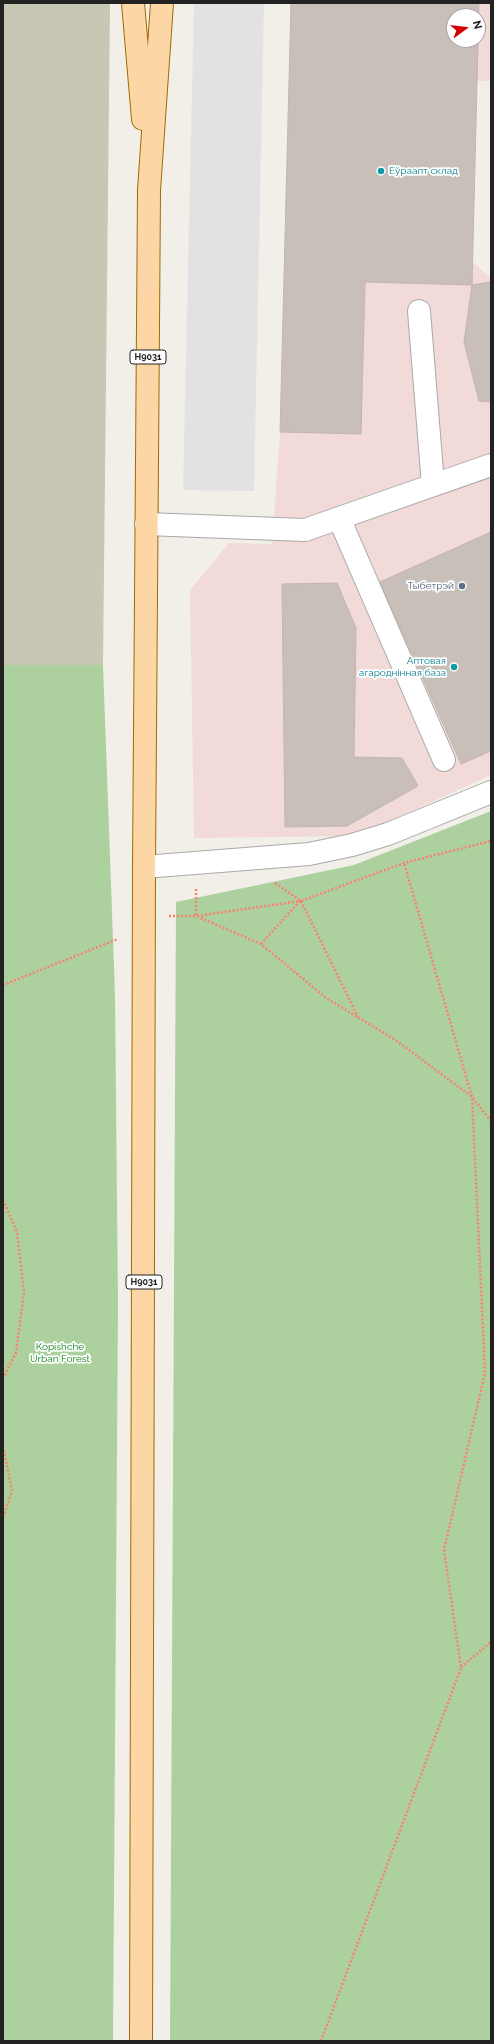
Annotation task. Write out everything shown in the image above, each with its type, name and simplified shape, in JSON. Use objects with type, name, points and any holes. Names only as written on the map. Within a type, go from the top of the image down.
[{"type":"main road","name":"Н9031","points":[[133,3],[149,190]]},
{"type":"main road","name":"Н9031","points":[[141,2041],[144,867],[149,190],[162,3]]},
{"type":"street","points":[[418,311],[432,485]]},
{"type":"street","points":[[146,524],[304,530],[491,465]]},
{"type":"street","points":[[339,518],[444,760]]},
{"type":"street","points":[[144,867],[309,854],[352,845],[388,834],[491,792]]},
{"type":"path","points":[[196,916],[301,901],[404,863],[491,841]]},
{"type":"path","points":[[243,860],[301,901],[359,1018]]},
{"type":"path","points":[[404,863],[472,1097],[486,1373],[444,1550],[461,1668]]},
{"type":"path","points":[[196,916],[197,864]]},
{"type":"path","points":[[261,944],[301,901]]},
{"type":"path","points":[[196,916],[261,944],[326,998],[394,1039],[472,1097],[491,1121]]},
{"type":"path","points":[[3,985],[145,928]]},
{"type":"path","points":[[3,1200],[17,1232],[24,1292],[16,1353],[3,1378]]},
{"type":"path","points":[[3,1446],[12,1491],[3,1518]]},
{"type":"path","points":[[321,2041],[461,1668],[491,1642]]},
{"type":"shaded area","points":[[3,3],[110,3],[103,665],[3,665]]},
{"type":"shaded area","points":[[194,3],[264,3],[254,491],[183,490]]},
{"type":"shaded area","points":[[291,3],[491,3],[491,81],[477,81],[472,261],[491,279],[491,775],[357,836],[194,838],[190,590],[229,543],[272,544],[280,432]]},
{"type":"green space","name":"Kopishche Urban Forest","points":[[3,665],[103,665],[115,994],[118,1303],[113,2041],[3,2041]]},
{"type":"green space","points":[[491,811],[491,2041],[170,2041],[176,902],[354,865]]},
{"type":"building","name":"Еўраапт склад","points":[[291,3],[479,3],[479,8],[446,8],[446,48],[478,48],[472,285],[365,282],[361,434],[280,432]]},
{"type":"building","points":[[491,282],[491,402],[479,401],[464,342],[472,285]]},
{"type":"building","name":"Аптовая агароднінная база","points":[[491,532],[491,751],[461,764],[380,582]]},
{"type":"building","points":[[337,583],[356,628],[354,757],[402,758],[418,786],[347,826],[285,827],[282,584]]},
{"type":"place","name":"Еўраапт склад","points":[[381,171]]},
{"type":"place","name":"Тыбетрэй","points":[[462,586]]},
{"type":"place","name":"Аптовая агароднінная база","points":[[454,667]]}]
